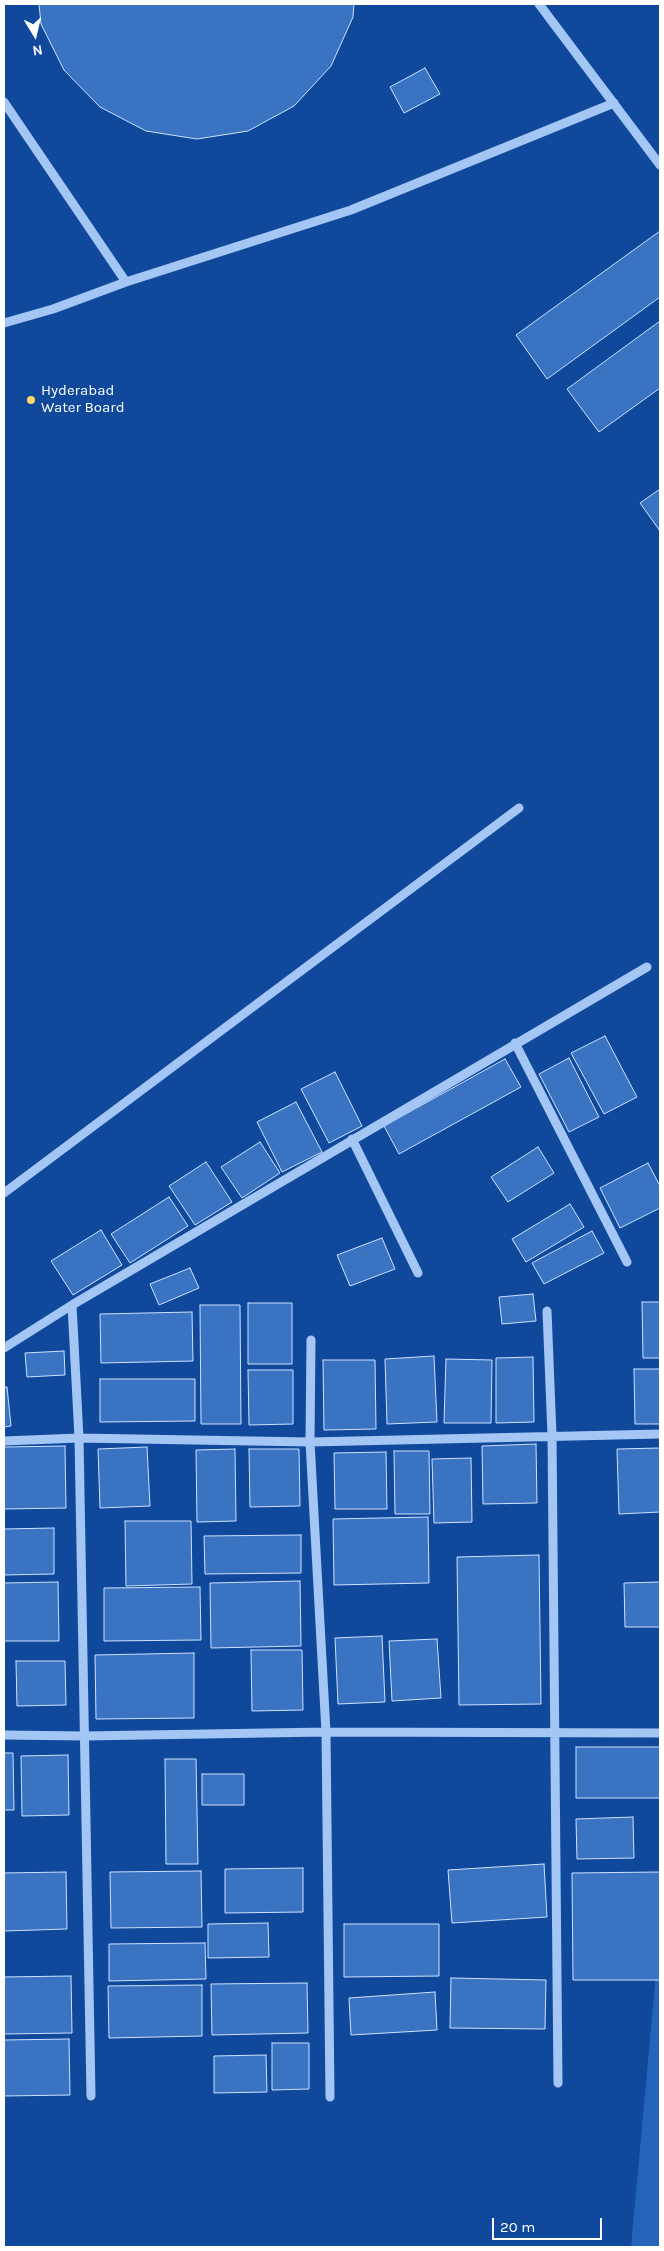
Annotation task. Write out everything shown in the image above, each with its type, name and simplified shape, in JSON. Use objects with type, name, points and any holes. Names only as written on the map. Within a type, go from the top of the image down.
[{"type":"street","points":[[539,4],[660,165]]},
{"type":"street","points":[[4,102],[126,282]]},
{"type":"street","points":[[4,323],[54,309],[126,282],[351,210],[614,103]]},
{"type":"street","points":[[4,1193],[519,808]]},
{"type":"street","points":[[4,1348],[72,1305],[352,1139],[647,967]]},
{"type":"street","points":[[516,1043],[627,1262]]},
{"type":"street","points":[[352,1139],[418,1273]]},
{"type":"street","points":[[72,1305],[79,1438],[91,2096]]},
{"type":"street","points":[[547,1311],[552,1435],[558,2083]]},
{"type":"street","points":[[311,1340],[310,1442],[326,1732],[330,2097]]},
{"type":"street","points":[[4,1441],[79,1438],[310,1442],[660,1434]]},
{"type":"street","points":[[4,1735],[85,1736],[326,1732],[660,1733]]},
{"type":"shaded area","points":[[660,1929],[660,2247],[631,2247]]},
{"type":"building","points":[[39,4],[354,4],[353,17],[331,66],[294,106],[248,131],[197,139],[146,131],[100,107],[64,70],[41,24]]},
{"type":"building","points":[[425,68],[440,94],[404,113],[390,87]]},
{"type":"building","points":[[660,231],[660,297],[547,379],[516,335]]},
{"type":"building","points":[[660,321],[660,388],[599,432],[567,389]]},
{"type":"building","points":[[660,489],[660,531],[640,503]]},
{"type":"building","points":[[605,1036],[637,1097],[604,1114],[571,1053]]},
{"type":"building","points":[[569,1058],[599,1117],[569,1132],[539,1074]]},
{"type":"building","points":[[505,1059],[521,1087],[399,1154],[384,1126]]},
{"type":"building","points":[[335,1072],[362,1126],[329,1143],[301,1089]]},
{"type":"building","points":[[296,1102],[322,1152],[282,1172],[257,1122]]},
{"type":"building","points":[[260,1142],[280,1173],[242,1198],[221,1167]]},
{"type":"building","points":[[538,1147],[554,1173],[508,1202],[491,1177]]},
{"type":"building","points":[[206,1162],[232,1202],[195,1225],[169,1186]]},
{"type":"building","points":[[648,1163],[660,1186],[660,1208],[620,1228],[600,1188]]},
{"type":"building","points":[[169,1197],[188,1226],[130,1263],[111,1234]]},
{"type":"building","points":[[570,1204],[584,1227],[526,1262],[512,1239]]},
{"type":"building","points":[[101,1230],[122,1265],[73,1295],[51,1261]]},
{"type":"building","points":[[592,1231],[604,1253],[544,1284],[532,1263]]},
{"type":"building","points":[[382,1238],[395,1269],[350,1286],[337,1255]]},
{"type":"building","points":[[190,1268],[199,1288],[159,1305],[150,1284]]},
{"type":"building","points":[[533,1294],[536,1321],[502,1324],[499,1297]]},
{"type":"building","points":[[642,1302],[660,1302],[660,1358],[643,1358]]},
{"type":"building","points":[[248,1303],[292,1303],[292,1364],[248,1364]]},
{"type":"building","points":[[200,1305],[240,1305],[241,1424],[201,1424]]},
{"type":"building","points":[[192,1312],[193,1361],[101,1363],[100,1314]]},
{"type":"building","points":[[64,1351],[65,1375],[27,1377],[25,1353]]},
{"type":"building","points":[[434,1356],[437,1422],[387,1424],[385,1359]]},
{"type":"building","points":[[533,1357],[534,1422],[496,1423],[496,1358]]},
{"type":"building","points":[[446,1359],[492,1360],[491,1423],[444,1423]]},
{"type":"building","points":[[323,1360],[375,1360],[376,1429],[324,1430]]},
{"type":"building","points":[[634,1369],[660,1369],[660,1424],[635,1424]]},
{"type":"building","points":[[248,1370],[293,1370],[293,1424],[249,1425]]},
{"type":"building","points":[[100,1379],[195,1379],[195,1421],[100,1422]]},
{"type":"building","points":[[4,1387],[7,1387],[11,1426],[4,1427]]},
{"type":"building","points":[[536,1444],[537,1503],[483,1504],[482,1446]]},
{"type":"building","points":[[65,1446],[66,1508],[4,1509],[4,1447]]},
{"type":"building","points":[[147,1447],[150,1506],[100,1508],[98,1449]]},
{"type":"building","points":[[660,1448],[660,1512],[619,1514],[617,1449]]},
{"type":"building","points":[[235,1449],[236,1521],[197,1522],[196,1450]]},
{"type":"building","points":[[249,1449],[299,1449],[300,1506],[250,1507]]},
{"type":"building","points":[[394,1451],[429,1451],[430,1514],[395,1514]]},
{"type":"building","points":[[386,1452],[387,1509],[335,1509],[334,1453]]},
{"type":"building","points":[[471,1458],[472,1522],[434,1523],[432,1459]]},
{"type":"building","points":[[428,1517],[429,1583],[334,1585],[333,1519]]},
{"type":"building","points":[[125,1521],[191,1521],[192,1584],[126,1586]]},
{"type":"building","points":[[54,1528],[54,1574],[4,1575],[4,1529]]},
{"type":"building","points":[[301,1535],[301,1573],[205,1574],[204,1536]]},
{"type":"building","points":[[539,1555],[541,1704],[459,1705],[457,1557]]},
{"type":"building","points":[[300,1581],[301,1646],[211,1648],[210,1583]]},
{"type":"building","points":[[58,1582],[59,1641],[4,1641],[4,1583]]},
{"type":"building","points":[[660,1582],[660,1627],[625,1627],[624,1583]]},
{"type":"building","points":[[200,1587],[201,1640],[104,1641],[104,1588]]},
{"type":"building","points":[[382,1636],[385,1702],[338,1704],[335,1638]]},
{"type":"building","points":[[437,1639],[441,1698],[392,1701],[389,1641]]},
{"type":"building","points":[[251,1650],[302,1650],[303,1710],[252,1711]]},
{"type":"building","points":[[194,1653],[194,1718],[96,1719],[95,1655]]},
{"type":"building","points":[[16,1661],[65,1661],[66,1705],[17,1706]]},
{"type":"building","points":[[576,1747],[660,1747],[660,1798],[576,1798]]},
{"type":"building","points":[[4,1753],[13,1753],[14,1810],[4,1810]]},
{"type":"building","points":[[68,1755],[69,1815],[22,1816],[21,1756]]},
{"type":"building","points":[[165,1759],[196,1759],[198,1864],[166,1864]]},
{"type":"building","points":[[202,1774],[244,1774],[244,1805],[202,1805]]},
{"type":"building","points":[[633,1817],[634,1858],[577,1859],[576,1819]]},
{"type":"building","points":[[544,1864],[547,1917],[452,1923],[448,1870]]},
{"type":"building","points":[[303,1868],[303,1912],[225,1913],[225,1869]]},
{"type":"building","points":[[201,1871],[202,1927],[111,1928],[110,1872]]},
{"type":"building","points":[[66,1872],[67,1929],[4,1931],[4,1873]]},
{"type":"building","points":[[660,1872],[660,1980],[573,1980],[572,1873]]},
{"type":"building","points":[[268,1923],[269,1957],[208,1958],[208,1924]]},
{"type":"building","points":[[344,1924],[439,1924],[439,1976],[344,1977]]},
{"type":"building","points":[[205,1943],[206,1979],[109,1981],[109,1944]]},
{"type":"building","points":[[71,1976],[72,2033],[4,2034],[4,1977]]},
{"type":"building","points":[[451,1978],[546,1980],[545,2029],[450,2028]]},
{"type":"building","points":[[307,1983],[308,2033],[212,2035],[211,1984]]},
{"type":"building","points":[[202,1985],[202,2036],[109,2038],[108,1986]]},
{"type":"building","points":[[435,1992],[437,2030],[351,2035],[349,1998]]},
{"type":"building","points":[[69,2039],[70,2095],[4,2096],[4,2040]]},
{"type":"building","points":[[272,2043],[309,2043],[309,2089],[272,2090]]},
{"type":"building","points":[[266,2055],[267,2092],[214,2093],[214,2056]]},
{"type":"place","name":"Hyderabad Water Board","points":[[31,400]]}]
